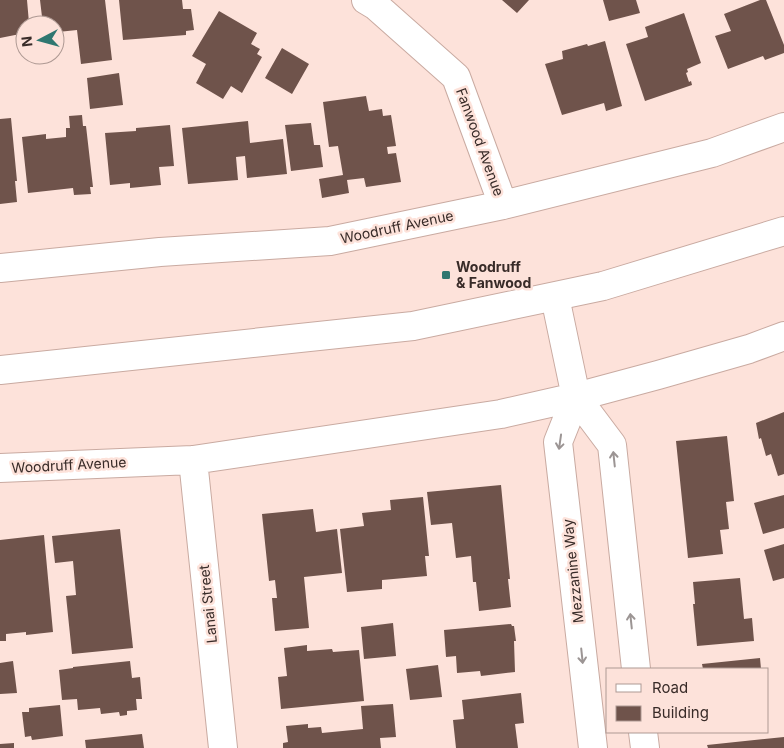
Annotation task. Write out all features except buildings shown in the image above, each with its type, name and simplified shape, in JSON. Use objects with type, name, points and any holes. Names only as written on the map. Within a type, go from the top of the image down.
[{"type":"street","name":"Fanwood Avenue","points":[[366,0],[376,6],[456,77],[503,205]]},
{"type":"street","name":"Woodruff Avenue","points":[[0,268],[160,252],[330,241],[503,205],[712,153],[784,127]]},
{"type":"street","points":[[0,370],[412,326],[603,286],[784,231]]},
{"type":"street","points":[[555,297],[576,397],[612,445],[636,668]]},
{"type":"street","name":"Woodruff Avenue","points":[[0,468],[193,460],[501,414],[576,397],[749,349],[784,336]]},
{"type":"street","name":"Mezzanine Way","points":[[576,397],[558,442],[593,748]]},
{"type":"street","name":"Lanai Street","points":[[193,460],[223,748]]},
{"type":"street","points":[[643,733],[645,748]]},
{"type":"place","name":"Woodruff & Fanwood","points":[[446,275]]}]
